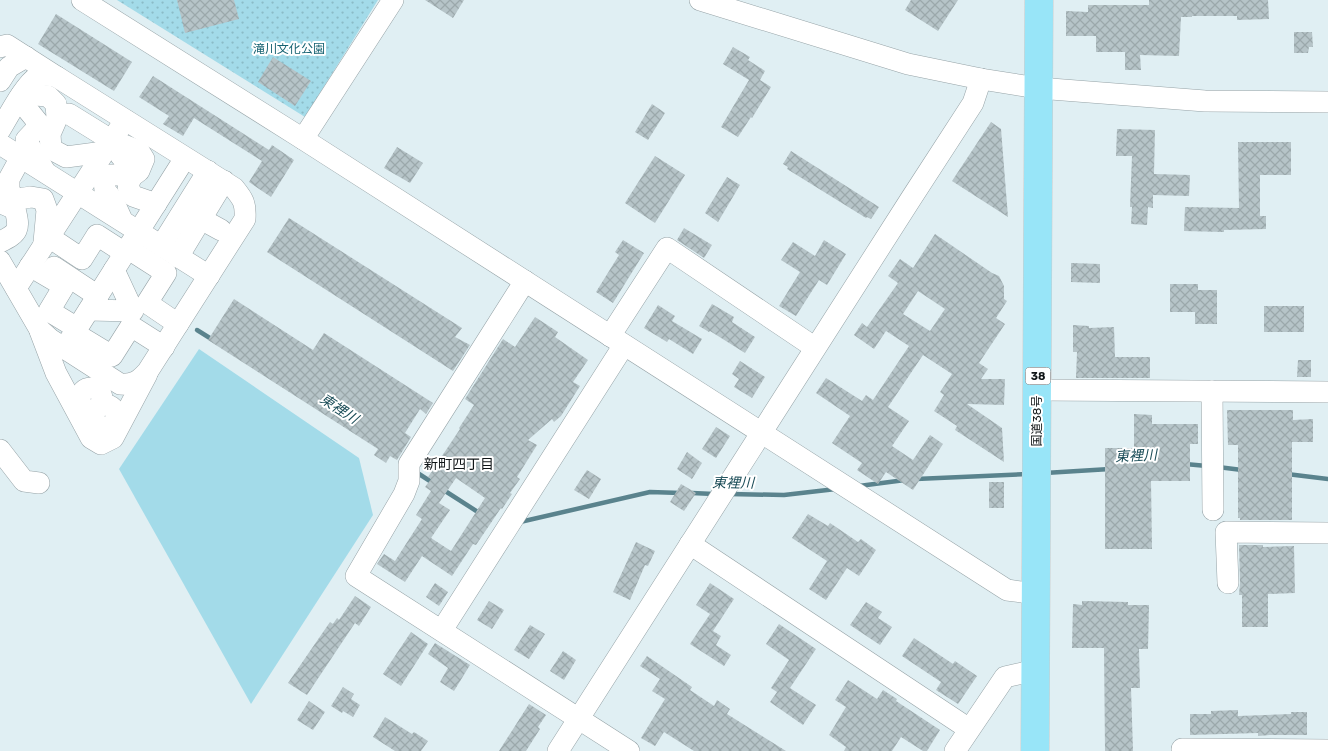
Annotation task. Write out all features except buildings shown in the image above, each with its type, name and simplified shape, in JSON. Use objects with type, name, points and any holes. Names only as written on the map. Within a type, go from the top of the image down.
[{"type":"highway","name":"国道38号","points":[[1035,751],[1039,0]]},
{"type":"street","points":[[82,0],[303,139],[1007,590],[1036,594]]},
{"type":"street","points":[[303,139],[393,0]]},
{"type":"street","points":[[700,0],[908,64],[982,79],[1038,88],[1204,101],[1328,102]]},
{"type":"street","points":[[2,44],[57,76],[234,188],[243,199],[246,208],[245,219],[148,371],[113,438],[102,444],[91,438],[56,373],[66,341],[93,303],[125,245],[156,204],[185,158]]},
{"type":"street","points":[[0,81],[9,67],[26,57]]},
{"type":"street","points":[[0,130],[28,85],[37,77],[46,74],[57,76]]},
{"type":"street","points":[[558,751],[762,432],[814,347],[972,103],[982,79]]},
{"type":"street","points":[[21,97],[48,96],[56,104],[57,118],[50,134],[51,149],[66,157],[108,146],[139,151],[144,160],[139,171],[131,177],[128,188],[133,196],[156,204]]},
{"type":"street","points":[[21,97],[40,124],[26,140],[45,173]]},
{"type":"street","points":[[16,288],[125,120]]},
{"type":"street","points":[[40,251],[71,270],[93,303],[134,311],[125,245],[113,200],[105,190],[104,181],[110,176],[119,175],[126,170],[126,162],[121,155],[76,125]]},
{"type":"street","points":[[0,144],[12,166],[9,179],[9,193],[18,199],[31,197],[42,199],[46,210],[40,251],[64,286],[49,311],[66,341],[85,389],[96,389],[101,394],[105,408],[129,384]]},
{"type":"street","points":[[12,166],[45,173],[78,193],[125,245],[166,274],[147,303],[178,324]]},
{"type":"street","points":[[169,252],[201,219],[216,176]]},
{"type":"street","points":[[169,252],[216,176]]},
{"type":"street","points":[[0,201],[15,209],[19,224],[14,236],[0,242]]},
{"type":"street","points":[[201,219],[221,230]]},
{"type":"street","points":[[40,251],[82,259],[97,235],[125,245],[169,252],[209,276]]},
{"type":"street","points":[[442,630],[617,340],[667,248],[814,347]]},
{"type":"street","points":[[0,261],[40,330],[50,339],[66,341],[112,356],[131,326],[164,346]]},
{"type":"street","points":[[525,281],[409,464],[409,481],[404,494],[356,576],[629,751]]},
{"type":"street","points":[[66,341],[120,384],[129,384],[139,380],[148,371]]},
{"type":"street","points":[[1038,390],[1328,392]]},
{"type":"street","points":[[1212,391],[1213,510]]},
{"type":"street","points":[[0,450],[24,481],[39,483]]},
{"type":"street","points":[[1228,583],[1226,532],[1328,533]]},
{"type":"street","points":[[690,544],[969,729]]},
{"type":"street","points":[[955,751],[1005,677],[1036,670]]},
{"type":"street","points":[[1182,749],[1328,750]]},
{"type":"green space","name":"滝川文化公園","points":[[117,0],[378,0],[305,117]]},
{"type":"green space","points":[[199,349],[359,458],[373,515],[251,704],[119,469]]},
{"type":"waterway","name":"東裡川","points":[[197,330],[213,340]]},
{"type":"waterway","name":"東裡川","points":[[1185,464],[1207,466]]},
{"type":"waterway","name":"東裡川","points":[[1218,467],[1242,470]]},
{"type":"waterway","name":"東裡川","points":[[1045,473],[1110,469]]},
{"type":"waterway","name":"東裡川","points":[[416,472],[433,483]]},
{"type":"waterway","name":"東裡川","points":[[916,479],[1028,474]]},
{"type":"waterway","name":"東裡川","points":[[1287,474],[1328,479]]},
{"type":"waterway","name":"東裡川","points":[[859,486],[905,480]]},
{"type":"waterway","name":"東裡川","points":[[442,489],[481,514]]},
{"type":"waterway","name":"東裡川","points":[[729,494],[784,495],[836,489]]},
{"type":"waterway","name":"東裡川","points":[[520,522],[650,492],[681,493]]},
{"type":"waterway","name":"東裡川","points":[[692,493],[714,494]]},
{"type":"district","name":"新町四丁目","points":[[459,464]]}]
